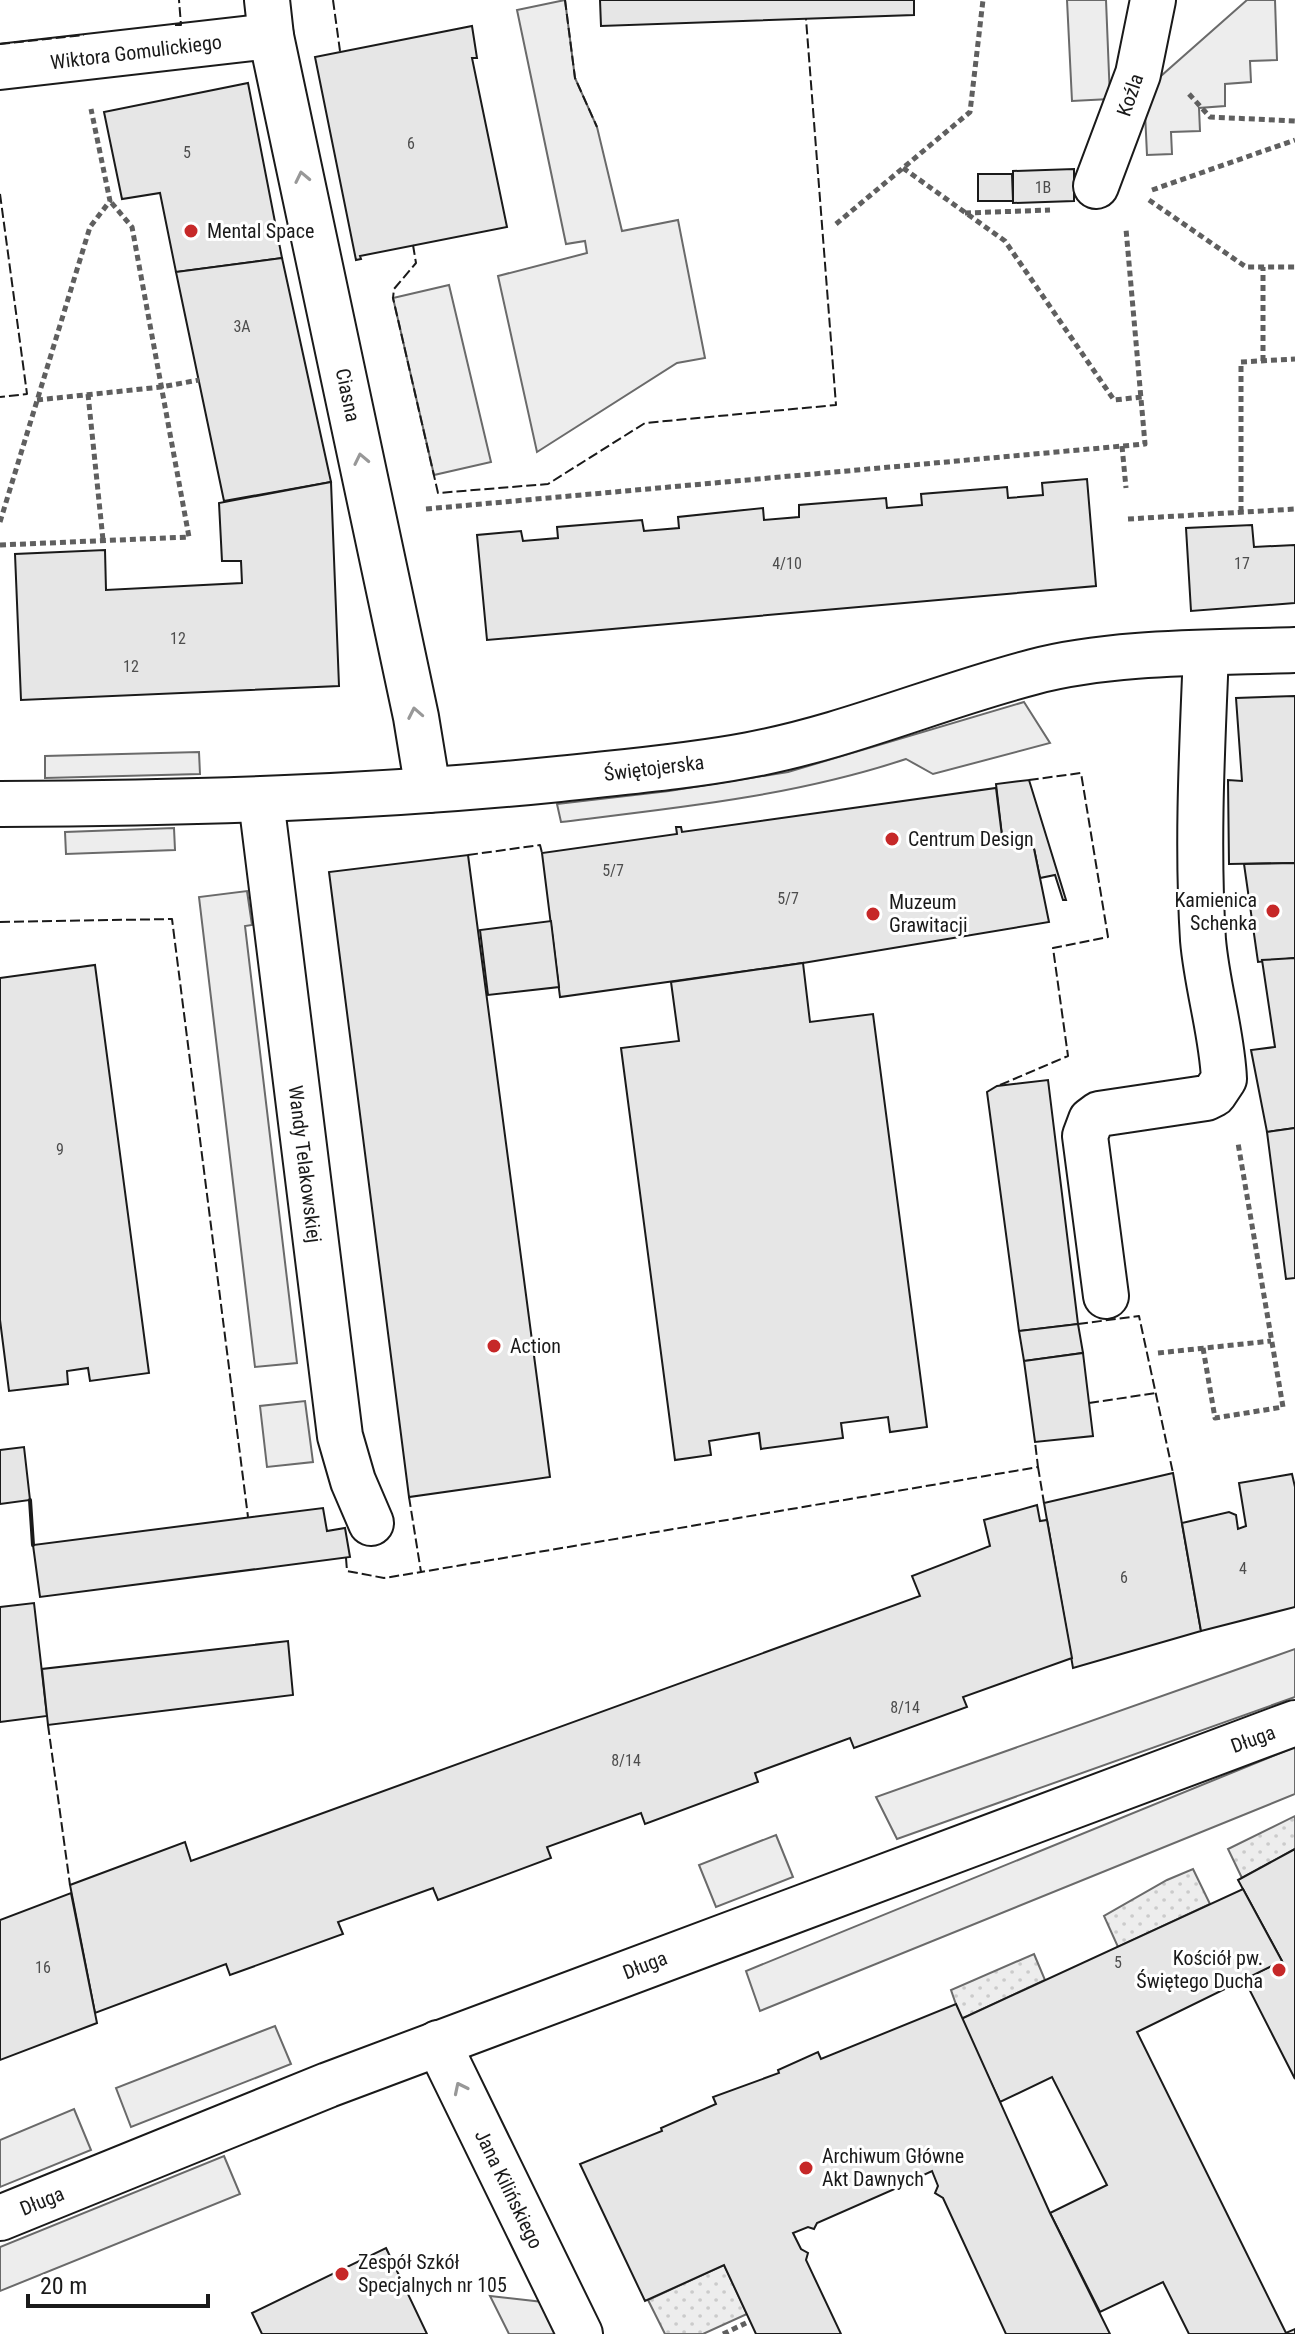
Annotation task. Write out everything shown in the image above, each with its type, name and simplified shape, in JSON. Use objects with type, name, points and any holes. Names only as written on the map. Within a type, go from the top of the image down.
[{"type":"street","name":"Koźla","points":[[1096,186],[1138,74],[1153,0]]},
{"type":"street","name":"Wiktora Gomulickiego","points":[[0,67],[269,18]]},
{"type":"street","name":"Ciasna","points":[[269,18],[416,717],[428,790]]},
{"type":"street","name":"Świętojerska","points":[[0,804],[261,800],[428,790],[674,767],[750,755],[822,738],[1035,671],[1089,662],[1295,650]]},
{"type":"street","points":[[1106,1296],[1085,1136],[1091,1120],[1099,1114],[1206,1098],[1220,1087],[1224,1079],[1204,945],[1200,880],[1206,653]]},
{"type":"street","name":"Wandy Telakowskiej","points":[[261,800],[340,1436],[353,1481],[371,1523]]},
{"type":"street","name":"Długa","points":[[0,2218],[328,2085],[1295,1723]]},
{"type":"street","name":"Jana Kilińskiego","points":[[438,2043],[580,2334]]},
{"type":"path","points":[[836,224],[970,112],[983,0]]},
{"type":"path","points":[[1138,74],[1169,72],[1210,117],[1295,121]]},
{"type":"path","points":[[0,545],[189,537],[132,227],[110,201],[90,104]]},
{"type":"path","points":[[1295,140],[1140,195],[1246,267],[1295,267]]},
{"type":"path","points":[[903,168],[1005,241],[1114,400],[1142,397]]},
{"type":"path","points":[[0,522],[90,227],[110,201]]},
{"type":"path","points":[[965,213],[1060,210]]},
{"type":"path","points":[[413,510],[1145,444],[1125,224]]},
{"type":"path","points":[[1263,267],[1263,361]]},
{"type":"path","points":[[1241,512],[1241,362],[1295,359]]},
{"type":"path","points":[[37,400],[199,380]]},
{"type":"path","points":[[88,394],[103,540]]},
{"type":"path","points":[[1122,446],[1126,488]]},
{"type":"path","points":[[1128,519],[1295,509]]},
{"type":"path","points":[[1203,1348],[1215,1418],[1283,1407],[1235,1125],[1220,1087]]},
{"type":"path","points":[[1158,1353],[1271,1341]]},
{"type":"path","points":[[723,2334],[746,2323]]},
{"type":"shaded area","points":[[565,0],[575,78],[597,127],[622,231],[678,220],[705,358],[677,363],[537,452],[498,276],[587,253],[585,241],[566,244],[517,10]]},
{"type":"shaded area","points":[[1067,0],[1106,0],[1110,99],[1072,101]]},
{"type":"shaded area","points":[[1247,0],[1275,0],[1277,60],[1250,61],[1251,82],[1225,84],[1225,106],[1199,108],[1200,131],[1171,132],[1172,154],[1147,155],[1144,91]]},
{"type":"shaded area","points":[[449,285],[491,462],[434,475],[393,298]]},
{"type":"shaded area","points":[[1024,702],[1050,743],[933,774],[906,759],[779,792],[561,822],[557,804],[669,791],[788,772]]},
{"type":"shaded area","points":[[199,752],[200,774],[45,778],[45,756]]},
{"type":"shaded area","points":[[174,828],[175,850],[66,854],[65,832]]},
{"type":"shaded area","points":[[247,891],[252,925],[245,926],[297,1363],[255,1367],[199,897]]},
{"type":"shaded area","points":[[305,1401],[313,1462],[267,1467],[260,1406]]},
{"type":"shaded area","points":[[1295,1649],[1295,1697],[897,1839],[876,1797]]},
{"type":"shaded area","points":[[1295,1747],[1295,1794],[760,2011],[746,1971]]},
{"type":"shaded area","points":[[1295,1816],[1295,1849],[1242,1878],[1228,1849]]},
{"type":"shaded area","points":[[776,1835],[793,1877],[716,1907],[699,1865]]},
{"type":"shaded area","points":[[1193,1869],[1210,1904],[1118,1947],[1104,1916],[1167,1880]]},
{"type":"shaded area","points":[[1034,1954],[1045,1980],[961,2019],[951,1990]]},
{"type":"shaded area","points":[[275,2026],[291,2064],[131,2127],[116,2088]]},
{"type":"shaded area","points":[[74,2109],[91,2150],[0,2187],[0,2140]]},
{"type":"shaded area","points":[[224,2156],[240,2194],[0,2291],[0,2247]]},
{"type":"shaded area","points":[[724,2265],[747,2314],[703,2334],[665,2334],[648,2300]]},
{"type":"shaded area","points":[[490,2296],[543,2302],[558,2334],[509,2334]]},
{"type":"building","points":[[600,0],[914,0],[914,15],[601,26]]},
{"type":"building","points":[[472,26],[477,58],[472,58],[507,227],[360,256],[361,259],[356,260],[315,57]]},
{"type":"building","points":[[248,83],[282,258],[176,272],[160,193],[122,199],[104,112]]},
{"type":"building","points":[[1074,169],[1074,201],[1013,203],[1013,171]]},
{"type":"building","points":[[978,174],[1012,174],[1013,201],[978,201]]},
{"type":"building","points":[[282,258],[331,482],[224,501],[176,272]]},
{"type":"building","points":[[1087,479],[1096,586],[487,640],[477,535],[521,531],[523,541],[558,538],[557,527],[642,520],[644,531],[679,528],[678,517],[763,508],[764,520],[799,517],[799,505],[886,498],[887,508],[922,505],[921,494],[1007,487],[1008,498],[1043,495],[1042,483]]},
{"type":"building","points":[[331,482],[339,686],[21,700],[15,554],[105,550],[106,590],[242,583],[241,561],[222,561],[219,503]]},
{"type":"building","points":[[1252,525],[1254,547],[1295,545],[1295,603],[1191,611],[1186,528]]},
{"type":"building","points":[[1295,696],[1295,863],[1229,864],[1228,780],[1242,781],[1236,698]]},
{"type":"building","points":[[1029,780],[1066,900],[1063,900],[1055,875],[1040,878],[1032,839],[1003,844],[996,784]]},
{"type":"building","points":[[996,788],[1003,844],[1032,839],[1049,922],[803,963],[560,997],[542,853],[677,834],[676,827],[681,827],[682,832]]},
{"type":"building","points":[[468,855],[550,1477],[409,1497],[329,872]]},
{"type":"building","name":"Kamienica Schenka","points":[[1295,863],[1295,958],[1258,962],[1244,864]]},
{"type":"building","points":[[551,921],[559,987],[488,995],[480,930]]},
{"type":"building","points":[[1295,958],[1295,1128],[1267,1132],[1251,1050],[1275,1047],[1262,960]]},
{"type":"building","points":[[803,963],[810,1022],[873,1014],[927,1427],[890,1432],[888,1417],[841,1423],[843,1438],[761,1449],[759,1433],[709,1441],[711,1455],[675,1460],[621,1048],[679,1041],[671,982]]},
{"type":"building","points":[[95,965],[149,1373],[90,1381],[88,1368],[67,1371],[68,1384],[9,1391],[0,1320],[0,978]]},
{"type":"building","points":[[1048,1080],[1078,1324],[1019,1331],[987,1092],[997,1086]]},
{"type":"building","points":[[1295,1128],[1295,1278],[1286,1279],[1267,1132]]},
{"type":"building","points":[[1078,1324],[1083,1353],[1024,1361],[1019,1331]]},
{"type":"building","points":[[1083,1353],[1093,1436],[1035,1442],[1024,1361]]},
{"type":"building","points":[[24,1447],[30,1500],[0,1504],[0,1450]]},
{"type":"building","points":[[1173,1473],[1201,1631],[1073,1668],[1044,1503]]},
{"type":"building","points":[[1292,1474],[1295,1487],[1295,1607],[1201,1631],[1182,1523],[1229,1512],[1236,1515],[1238,1529],[1246,1526],[1239,1483]]},
{"type":"building","points":[[1037,1505],[1040,1521],[1047,1520],[1072,1658],[963,1697],[967,1707],[854,1748],[850,1738],[755,1773],[758,1782],[645,1824],[641,1813],[547,1847],[551,1858],[438,1900],[433,1888],[338,1922],[343,1934],[230,1975],[226,1964],[95,2013],[70,1885],[185,1842],[191,1861],[920,1596],[912,1576],[990,1546],[984,1520]]},
{"type":"building","points":[[323,1508],[327,1531],[345,1528],[350,1557],[40,1597],[33,1545]]},
{"type":"building","points":[[34,1603],[47,1716],[0,1722],[0,1607]]},
{"type":"building","points":[[288,1641],[293,1695],[48,1725],[42,1669]]},
{"type":"building","name":"Kościół pw. Świętego Ducha","points":[[1295,1849],[1295,2079],[1244,1979],[1282,1961],[1238,1880]]},
{"type":"building","points":[[1243,1889],[1282,1961],[1137,2032],[1286,2333],[1295,2329],[1295,2334],[1189,2334],[1163,2282],[1100,2312],[1050,2213],[1107,2185],[1052,2077],[1000,2102],[961,2019]]},
{"type":"building","points":[[71,1893],[97,2023],[0,2060],[0,1920]]},
{"type":"building","name":"Archiwum Główne Akt Dawnych","points":[[956,2004],[1050,2213],[1110,2334],[1006,2334],[943,2198],[935,2193],[938,2186],[932,2171],[917,2178],[914,2184],[908,2183],[817,2223],[814,2229],[808,2227],[793,2233],[801,2249],[808,2253],[806,2260],[841,2334],[756,2334],[724,2265],[645,2301],[580,2164],[662,2131],[661,2128],[716,2104],[713,2097],[779,2073],[778,2070],[818,2052],[821,2059]]},
{"type":"building","points":[[386,2248],[427,2334],[262,2334],[252,2313]]},
{"type":"fence","points":[[175,25],[181,25],[179,0]]},
{"type":"fence","points":[[333,0],[340,51]]},
{"type":"fence","points":[[565,0],[575,78],[597,127]]},
{"type":"fence","points":[[413,245],[416,263],[394,289],[393,298],[438,493],[548,484],[645,423],[836,405],[806,19]]},
{"type":"fence","points":[[0,44],[84,35]]},
{"type":"fence","points":[[0,194],[27,394],[0,397]]},
{"type":"fence","points":[[1000,1085],[1068,1056],[1053,948],[1108,937],[1081,773],[1029,780]]},
{"type":"fence","points":[[468,855],[540,845],[542,853]]},
{"type":"fence","points":[[0,922],[172,919],[248,1517]]},
{"type":"fence","points":[[1078,1324],[1139,1316],[1173,1473]]},
{"type":"fence","points":[[1089,1403],[1156,1393]]},
{"type":"fence","points":[[409,1497],[421,1572],[1038,1467],[1035,1442]]},
{"type":"fence","points":[[1038,1467],[1044,1503]]},
{"type":"fence","points":[[346,1558],[347,1571],[384,1578],[421,1572]]},
{"type":"fence","points":[[48,1725],[70,1885]]},
{"type":"wall","points":[[30,1500],[33,1545]]},
{"type":"place","name":"Mental Space","points":[[191,231]]},
{"type":"place","name":"Centrum Design","points":[[892,839]]},
{"type":"place","name":"Kamienica Schenka","points":[[1273,911]]},
{"type":"place","name":"Muzeum Grawitacji","points":[[873,914]]},
{"type":"place","name":"Action","points":[[494,1346]]},
{"type":"place","name":"Kościół pw. Świętego Ducha","points":[[1279,1970]]},
{"type":"place","name":"Archiwum Główne Akt Dawnych","points":[[806,2168]]},
{"type":"place","name":"Zespół Szkół Specjalnych nr 105","points":[[342,2274]]}]
